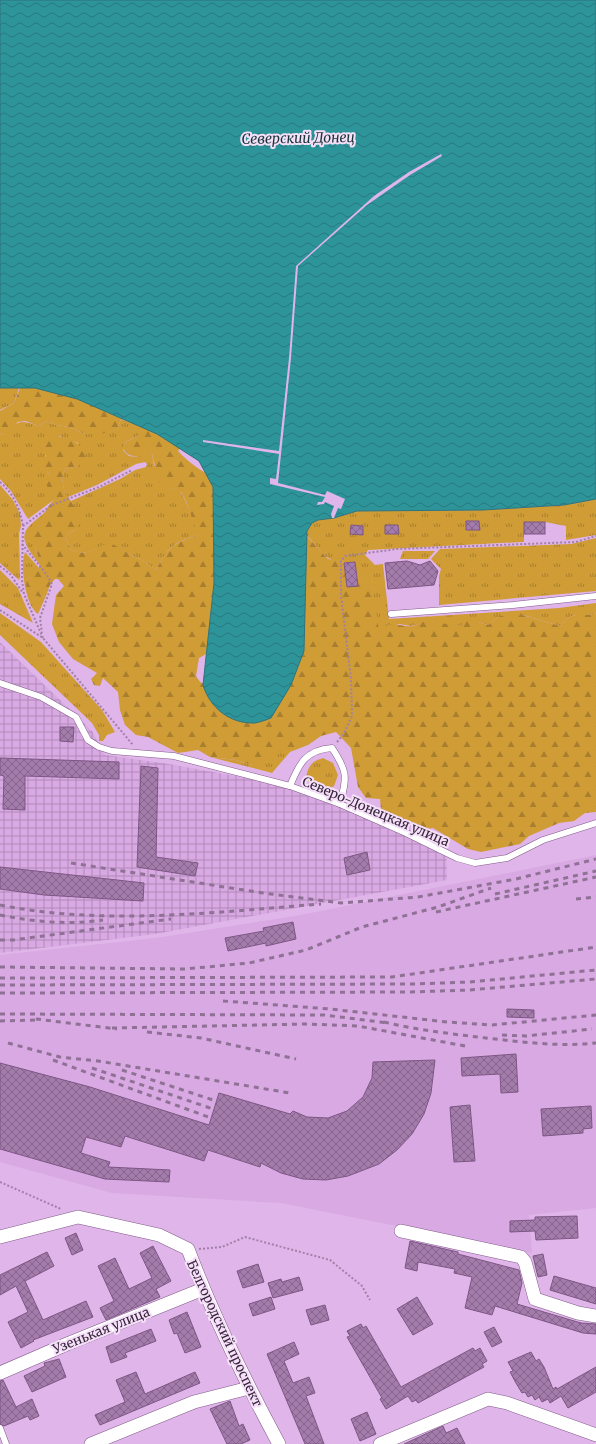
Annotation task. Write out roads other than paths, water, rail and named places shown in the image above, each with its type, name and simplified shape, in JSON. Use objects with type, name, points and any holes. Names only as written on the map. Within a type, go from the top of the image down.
[{"type":"street","name":"Белгородский проспект","points":[[0,1236],[78,1217],[159,1235],[188,1249],[203,1289],[249,1388],[279,1444]]},
{"type":"street","points":[[401,1231],[521,1257],[525,1262],[535,1299],[578,1313],[596,1316]]},
{"type":"street","name":"Узенькая улица","points":[[0,1373],[203,1289]]},
{"type":"street","points":[[92,1444],[194,1402],[249,1388]]},
{"type":"street","points":[[380,1444],[488,1399],[507,1403],[596,1434]]},
{"type":"lane","points":[[391,614],[513,605],[596,596]]},
{"type":"lane","name":"Северо-Донецкая улица","points":[[0,683],[41,698],[76,717],[88,740],[99,747],[112,751],[174,756],[290,786],[340,804],[406,832],[457,858],[475,863],[507,858],[543,840],[596,823]]},
{"type":"lane","points":[[290,786],[298,767],[308,755],[321,749],[332,748],[344,765],[345,785],[340,804]]},
{"type":"lane","points":[[0,1428],[6,1444]]},
{"type":"water","name":"Северский Донец","points":[[0,0],[596,0],[596,499],[564,505],[483,510],[357,511],[334,518],[318,520],[312,523],[307,531],[304,651],[291,685],[271,718],[255,723],[246,723],[237,721],[222,713],[211,701],[203,685],[214,583],[213,487],[199,461],[157,434],[77,399],[35,388],[0,388]]},
{"type":"railway","points":[[71,863],[263,893],[341,903],[418,897],[516,879],[596,859]]},
{"type":"railway","points":[[495,894],[596,871]]},
{"type":"railway","points":[[436,912],[596,877]]},
{"type":"railway","points":[[0,967],[185,969],[249,963],[306,950],[362,927],[438,907],[491,888]]},
{"type":"railway","points":[[576,899],[596,897]]},
{"type":"railway","points":[[0,905],[79,915],[119,916],[201,913],[321,904]]},
{"type":"railway","points":[[0,915],[52,922],[90,922],[103,920]]},
{"type":"railway","points":[[0,940],[13,940],[171,919]]},
{"type":"railway","points":[[0,978],[392,977],[596,947]]},
{"type":"railway","points":[[0,985],[414,984],[470,982],[596,970]]},
{"type":"railway","points":[[0,993],[411,992],[469,990],[596,979]]},
{"type":"railway","points":[[223,1001],[330,1009],[447,1022],[492,1025],[596,1015]]},
{"type":"railway","points":[[0,1014],[324,1015],[388,1023]]},
{"type":"railway","points":[[36,1019],[117,1029]]},
{"type":"railway","points":[[0,1021],[38,1020]]},
{"type":"railway","points":[[384,1022],[435,1032],[486,1038],[555,1044],[596,1043]]},
{"type":"railway","points":[[112,1028],[307,1024],[358,1026],[465,1046]]},
{"type":"railway","points":[[502,1035],[526,1036],[592,1029]]},
{"type":"railway","points":[[147,1032],[201,1038],[296,1059]]},
{"type":"railway","points":[[8,1043],[60,1057],[98,1061],[290,1093]]},
{"type":"railway","points":[[53,1060],[211,1118]]},
{"type":"railway","points":[[92,1068],[213,1109]]},
{"type":"railway","points":[[122,1070],[216,1101]]}]
